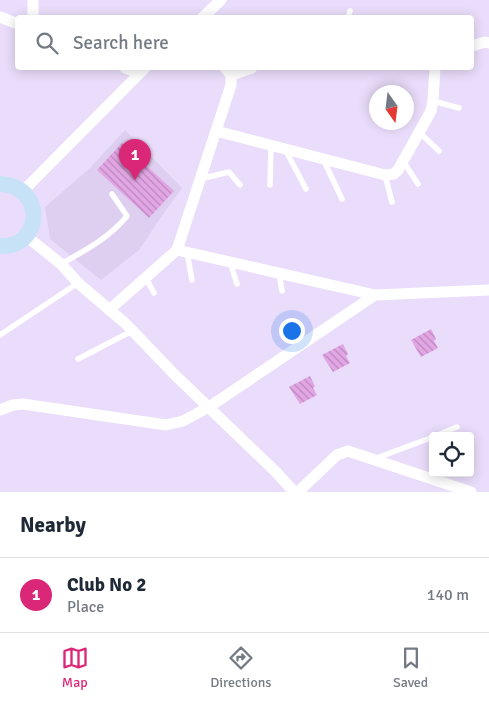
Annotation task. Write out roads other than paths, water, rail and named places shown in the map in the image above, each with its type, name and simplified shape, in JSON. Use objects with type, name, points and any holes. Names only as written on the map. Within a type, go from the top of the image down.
[{"type":"street","points":[[33,0],[33,15]]},
{"type":"street","points":[[205,15],[221,0]]},
{"type":"street","points":[[0,17],[15,23]]},
{"type":"street","points":[[474,45],[485,42],[489,43]]},
{"type":"street","points":[[23,191],[142,70]]},
{"type":"street","points":[[216,131],[385,175],[394,174],[428,118],[433,101],[436,70]]},
{"type":"street","points":[[110,310],[146,278],[182,251],[200,179],[230,85],[228,71]]},
{"type":"street","points":[[0,184],[9,184],[23,191],[32,204],[34,214],[33,223],[26,236],[13,244],[0,246]]},
{"type":"street","points":[[26,236],[61,264],[78,283],[110,310],[296,492],[339,453],[348,450],[471,492]]},
{"type":"street","points":[[182,251],[375,294],[489,290]]},
{"type":"street","points":[[0,410],[13,405],[23,404],[166,425],[183,421],[210,407],[375,294]]},
{"type":"lane","points":[[433,101],[459,108]]},
{"type":"lane","points":[[420,133],[439,152]]},
{"type":"lane","points":[[270,185],[271,145]]},
{"type":"lane","points":[[285,149],[306,189]]},
{"type":"lane","points":[[323,159],[342,199]]},
{"type":"lane","points":[[403,161],[418,184]]},
{"type":"lane","points":[[200,179],[229,172],[240,185]]},
{"type":"lane","points":[[385,175],[392,202]]},
{"type":"lane","points":[[61,264],[90,248],[115,230],[127,216],[112,194]]},
{"type":"lane","points":[[182,251],[192,280]]},
{"type":"lane","points":[[230,262],[237,284]]},
{"type":"lane","points":[[279,273],[282,291]]},
{"type":"lane","points":[[146,278],[154,293]]},
{"type":"lane","points":[[0,335],[78,283]]},
{"type":"lane","points":[[78,359],[132,331]]},
{"type":"lane","points":[[446,432],[457,428]]},
{"type":"lane","points":[[373,459],[429,438]]},
{"type":"place","name":"Club No 2","points":[[135,180]]}]
